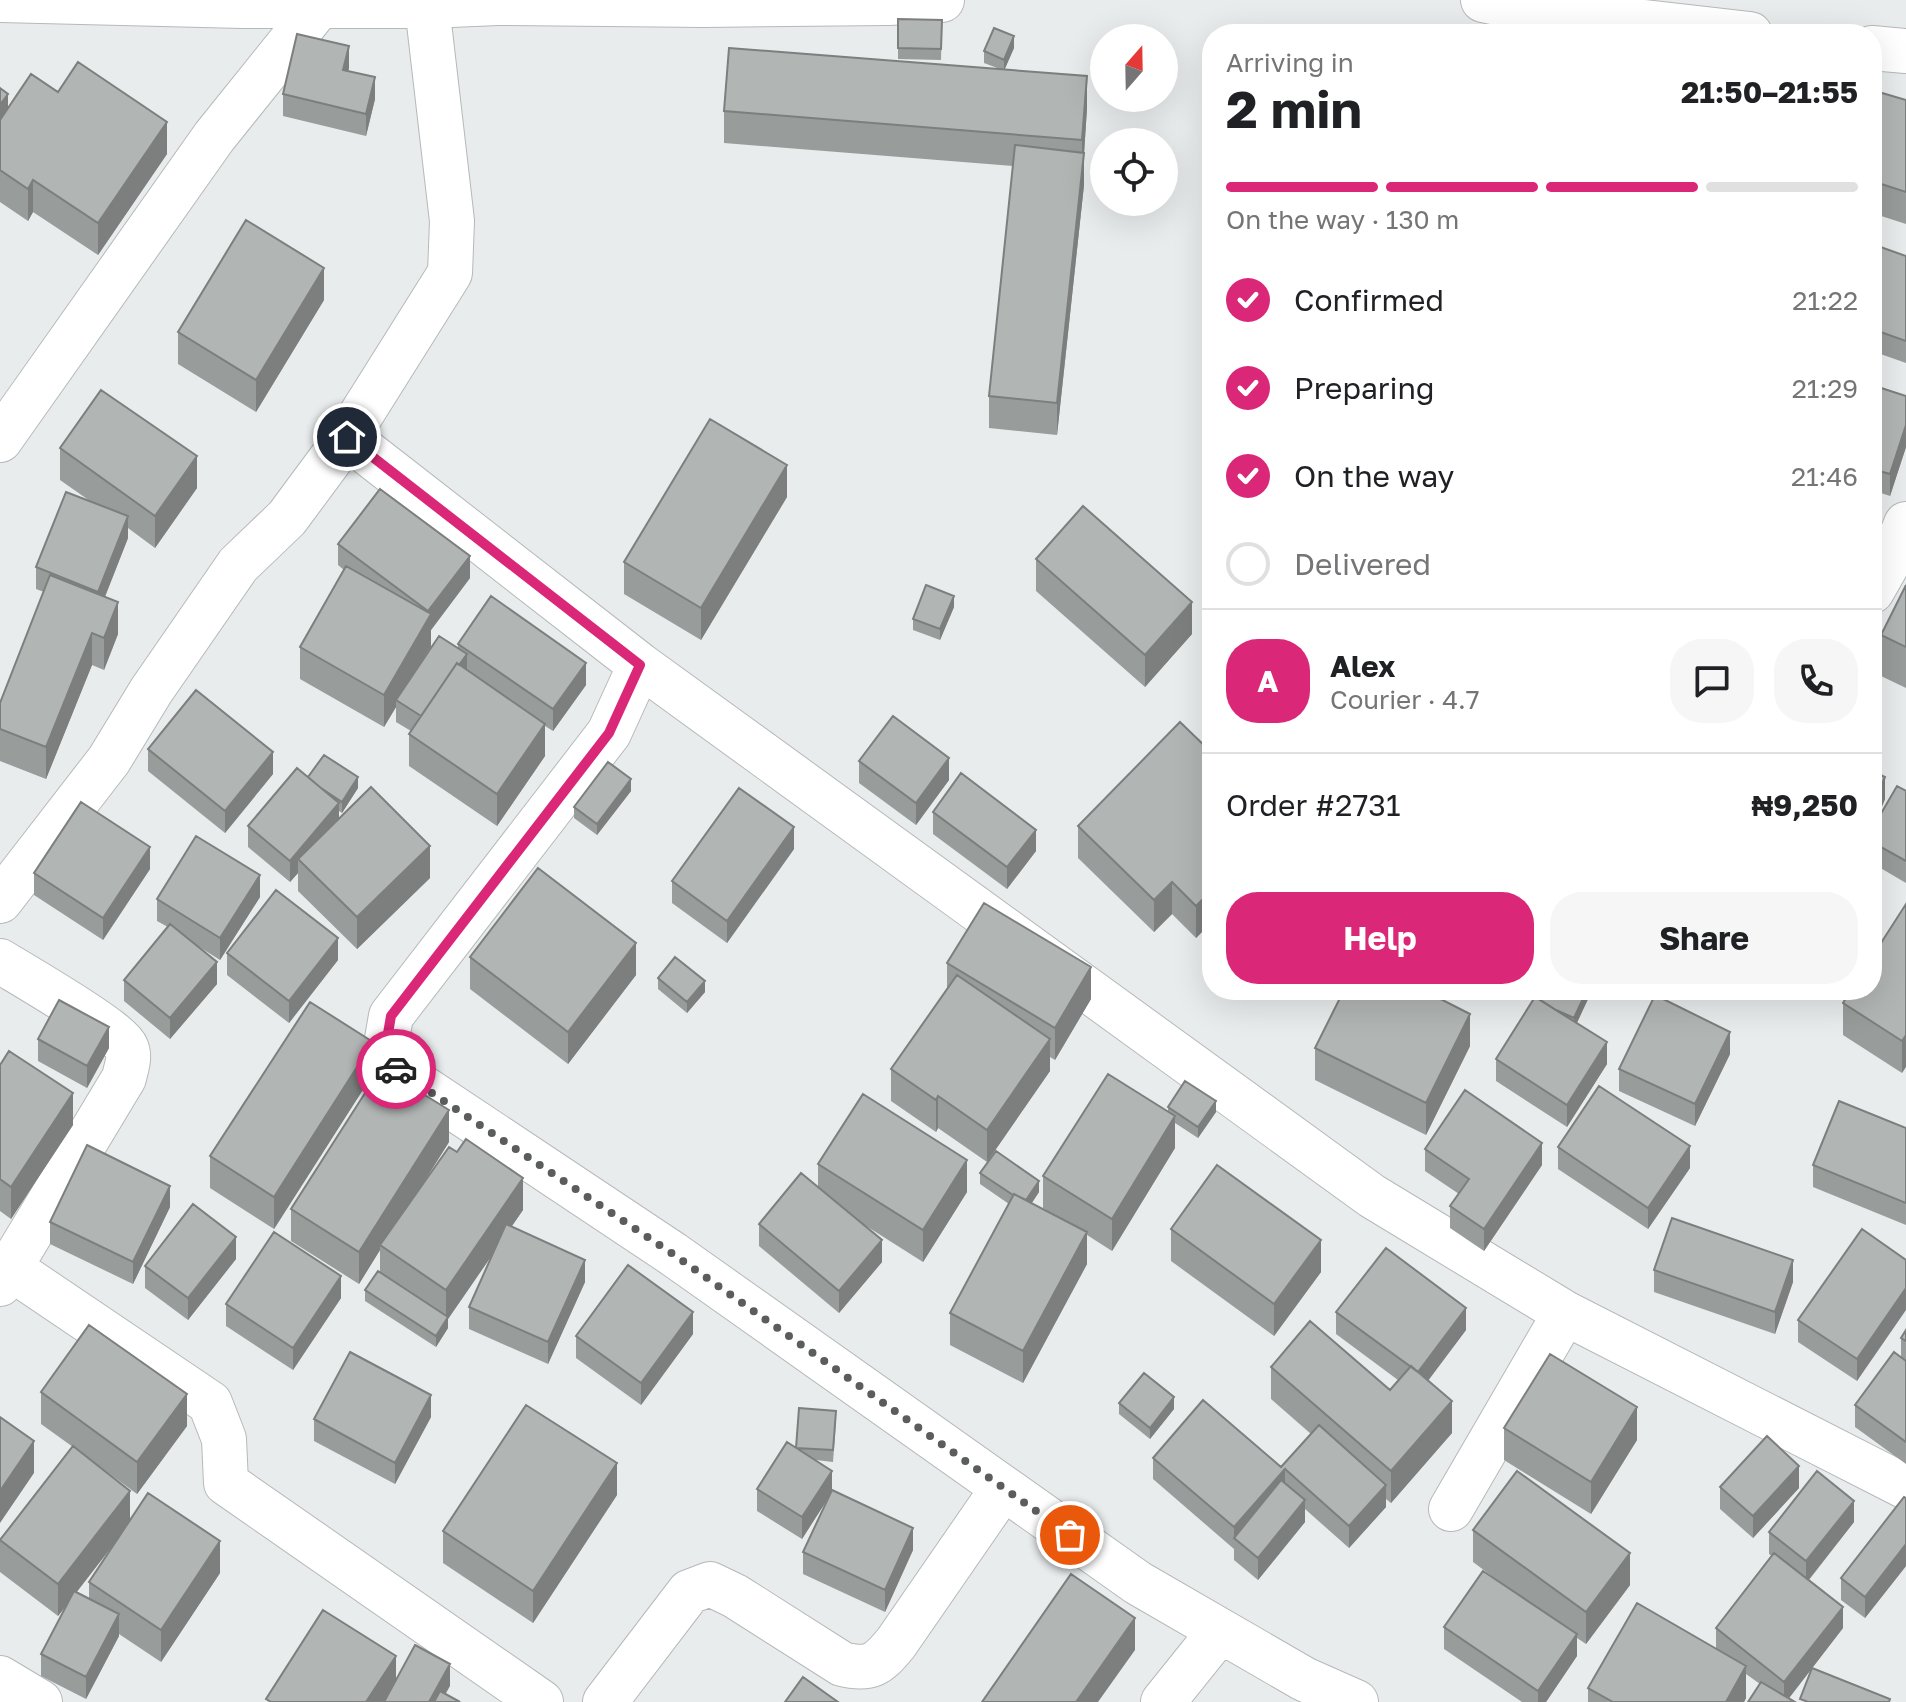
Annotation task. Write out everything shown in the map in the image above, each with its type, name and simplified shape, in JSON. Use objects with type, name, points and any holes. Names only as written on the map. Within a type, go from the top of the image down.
[{"type":"street","points":[[0,0],[243,6],[427,3],[704,5],[942,0]]},
{"type":"street","points":[[0,901],[109,760],[151,691],[238,565],[287,518],[347,437],[450,273],[452,221],[427,3]]},
{"type":"street","points":[[0,440],[214,137],[320,5]]},
{"type":"street","points":[[1505,14],[1628,24]]},
{"type":"street","points":[[1882,49],[1906,51]]},
{"type":"street","points":[[347,437],[640,665],[1372,1196],[1565,1313],[1906,1487]]},
{"type":"street","points":[[1882,574],[1906,524]]},
{"type":"street","points":[[640,665],[609,733],[391,1016],[386,1045],[395,1069],[673,1254],[1138,1583],[1304,1679],[1356,1702]]},
{"type":"street","points":[[0,961],[103,1025],[125,1044],[129,1057],[124,1078],[5,1276],[210,1403],[224,1439],[226,1483],[541,1702]]},
{"type":"street","points":[[1451,1509],[1565,1313]]},
{"type":"street","points":[[605,1702],[689,1592],[710,1584],[735,1596],[842,1664],[861,1668],[882,1660],[1003,1488]]},
{"type":"street","points":[[1163,1702],[1220,1631]]},
{"type":"street","points":[[0,1678],[40,1702]]},
{"type":"building","points":[[898,19],[942,20],[941,49],[898,48]]},
{"type":"building","points":[[994,28],[1014,36],[1004,60],[984,51]]},
{"type":"building","points":[[297,34],[349,46],[343,70],[375,77],[366,114],[283,94]]},
{"type":"building","points":[[729,48],[1087,76],[1082,140],[724,111]]},
{"type":"building","points":[[78,62],[167,122],[98,223],[33,180],[28,189],[0,170],[0,120],[31,74],[58,92]]},
{"type":"building","points":[[0,88],[8,94],[0,105]]},
{"type":"building","points":[[1882,93],[1906,100],[1906,192],[1882,184]]},
{"type":"building","points":[[1015,145],[1084,153],[1057,403],[989,396]]},
{"type":"building","points":[[246,220],[324,268],[256,380],[178,332]]},
{"type":"building","points":[[1882,248],[1906,256],[1906,341],[1882,333]]},
{"type":"building","points":[[1882,388],[1906,396],[1906,425],[1890,474],[1882,472]]},
{"type":"building","points":[[101,390],[197,456],[155,516],[60,448]]},
{"type":"building","points":[[710,419],[787,465],[701,608],[624,562]]},
{"type":"building","points":[[380,489],[470,556],[428,611],[338,544]]},
{"type":"building","points":[[66,492],[128,516],[98,592],[36,567]]},
{"type":"building","points":[[1083,506],[1192,602],[1145,655],[1036,559]]},
{"type":"building","points":[[346,566],[431,614],[384,695],[300,647]]},
{"type":"building","points":[[50,575],[118,602],[104,638],[92,633],[46,747],[0,729],[0,703]]},
{"type":"building","points":[[926,585],[954,596],[940,629],[913,619]]},
{"type":"building","points":[[1906,585],[1906,647],[1882,633]]},
{"type":"building","points":[[491,596],[586,663],[553,709],[458,644]]},
{"type":"building","points":[[439,636],[467,654],[459,665],[457,663],[421,716],[396,700]]},
{"type":"building","points":[[457,663],[545,724],[497,794],[409,734]]},
{"type":"building","points":[[196,690],[273,752],[225,811],[148,749]]},
{"type":"building","points":[[893,716],[949,758],[916,803],[859,761]]},
{"type":"building","points":[[1180,722],[1202,743],[1202,900],[1196,906],[1172,882],[1154,900],[1078,826]]},
{"type":"building","points":[[324,755],[358,777],[342,802],[308,777]]},
{"type":"building","points":[[608,762],[631,779],[597,824],[574,807]]},
{"type":"building","points":[[297,768],[339,803],[290,861],[248,826]]},
{"type":"building","points":[[961,773],[1036,830],[1007,867],[933,812]]},
{"type":"building","points":[[1897,786],[1906,791],[1906,861],[1882,848],[1882,812]]},
{"type":"building","points":[[371,787],[430,846],[357,917],[298,859]]},
{"type":"building","points":[[739,788],[794,827],[727,921],[672,881]]},
{"type":"building","points":[[81,802],[150,847],[103,918],[34,873]]},
{"type":"building","points":[[196,836],[260,875],[220,938],[157,899]]},
{"type":"building","points":[[538,868],[636,943],[568,1032],[470,957]]},
{"type":"building","points":[[276,890],[338,938],[289,1001],[227,953]]},
{"type":"building","points":[[984,903],[1091,967],[1055,1028],[947,963]]},
{"type":"building","points":[[1906,904],[1906,1035],[1902,1041],[1843,1003],[1845,1000],[1882,1000],[1882,941]]},
{"type":"building","points":[[170,924],[217,962],[170,1018],[124,980]]},
{"type":"building","points":[[675,957],[705,981],[687,1002],[658,978]]},
{"type":"building","points":[[957,975],[1050,1039],[987,1130],[938,1096],[936,1100],[891,1069]]},
{"type":"building","points":[[59,1000],[109,1027],[87,1066],[38,1039]]},
{"type":"building","points":[[1339,1000],[1443,1000],[1470,1014],[1426,1103],[1315,1048]]},
{"type":"building","points":[[1533,1000],[1540,1000],[1607,1042],[1567,1105],[1496,1059]]},
{"type":"building","points":[[1541,1000],[1582,1000],[1574,1018]]},
{"type":"building","points":[[1653,1000],[1665,1000],[1730,1032],[1695,1104],[1619,1069]]},
{"type":"building","points":[[310,1002],[373,1042],[274,1197],[210,1156]]},
{"type":"building","points":[[9,1051],[73,1093],[11,1187],[0,1179],[0,1065]]},
{"type":"building","points":[[381,1068],[449,1110],[359,1252],[291,1209]]},
{"type":"building","points":[[1108,1074],[1175,1116],[1112,1219],[1043,1176]]},
{"type":"building","points":[[1185,1081],[1216,1101],[1198,1127],[1168,1107]]},
{"type":"building","points":[[1599,1086],[1690,1146],[1648,1208],[1558,1147]]},
{"type":"building","points":[[1465,1090],[1542,1143],[1484,1229],[1450,1206],[1469,1179],[1425,1149]]},
{"type":"building","points":[[863,1094],[967,1160],[923,1230],[818,1164]]},
{"type":"building","points":[[1839,1101],[1906,1128],[1906,1203],[1813,1165]]},
{"type":"building","points":[[466,1139],[523,1178],[446,1290],[380,1245],[449,1147],[457,1152]]},
{"type":"building","points":[[87,1145],[170,1186],[133,1262],[50,1222]]},
{"type":"building","points":[[996,1151],[1039,1181],[1026,1200],[980,1173]]},
{"type":"building","points":[[1217,1165],[1321,1240],[1274,1304],[1171,1229]]},
{"type":"building","points":[[801,1173],[882,1240],[839,1291],[759,1224]]},
{"type":"building","points":[[1014,1194],[1087,1232],[1023,1351],[950,1313]]},
{"type":"building","points":[[193,1204],[236,1237],[188,1298],[145,1266]]},
{"type":"building","points":[[1672,1218],[1793,1260],[1775,1312],[1654,1270]]},
{"type":"building","points":[[506,1224],[585,1260],[548,1342],[469,1307]]},
{"type":"building","points":[[1862,1229],[1906,1260],[1906,1288],[1857,1359],[1798,1320]]},
{"type":"building","points":[[274,1232],[341,1276],[293,1348],[226,1304]]},
{"type":"building","points":[[1386,1248],[1466,1308],[1418,1372],[1336,1312]]},
{"type":"building","points":[[628,1265],[693,1312],[641,1383],[576,1336]]},
{"type":"building","points":[[378,1271],[448,1317],[436,1336],[365,1290]]},
{"type":"building","points":[[1310,1321],[1390,1390],[1411,1366],[1452,1401],[1391,1471],[1271,1367]]},
{"type":"building","points":[[89,1325],[187,1394],[137,1462],[41,1392]]},
{"type":"building","points":[[350,1352],[431,1395],[395,1463],[314,1419]]},
{"type":"building","points":[[1894,1352],[1906,1361],[1906,1442],[1855,1405]]},
{"type":"building","points":[[1550,1354],[1637,1407],[1591,1482],[1504,1428]]},
{"type":"building","points":[[1144,1373],[1174,1397],[1150,1428],[1119,1403]]},
{"type":"building","points":[[1203,1400],[1281,1467],[1319,1425],[1386,1485],[1349,1526],[1285,1469],[1234,1527],[1153,1458]]},
{"type":"building","points":[[526,1405],[617,1463],[533,1591],[443,1531]]},
{"type":"building","points":[[799,1408],[836,1411],[833,1450],[796,1448]]},
{"type":"building","points":[[0,1417],[34,1441],[0,1491]]},
{"type":"building","points":[[1767,1436],[1799,1466],[1753,1516],[1720,1487]]},
{"type":"building","points":[[787,1442],[832,1471],[802,1517],[757,1489]]},
{"type":"building","points":[[73,1446],[130,1491],[58,1584],[0,1540]]},
{"type":"building","points":[[1517,1471],[1630,1553],[1586,1612],[1473,1530]]},
{"type":"building","points":[[1817,1471],[1854,1501],[1806,1561],[1769,1532]]},
{"type":"building","points":[[1281,1480],[1305,1500],[1258,1558],[1234,1538]]},
{"type":"building","points":[[832,1490],[913,1528],[885,1590],[803,1552]]},
{"type":"building","points":[[148,1493],[220,1541],[161,1630],[89,1582]]},
{"type":"building","points":[[1904,1497],[1906,1544],[1865,1597],[1841,1578]]},
{"type":"building","points":[[1774,1553],[1843,1607],[1784,1682],[1716,1628]]},
{"type":"building","points":[[1483,1571],[1577,1634],[1538,1691],[1444,1627]]},
{"type":"building","points":[[1071,1574],[1135,1618],[1076,1702],[982,1702]]},
{"type":"building","points":[[74,1591],[119,1614],[86,1677],[41,1654]]},
{"type":"building","points":[[1637,1603],[1746,1666],[1726,1702],[1613,1702],[1588,1688]]},
{"type":"building","points":[[323,1610],[396,1656],[366,1702],[271,1702],[266,1699]]},
{"type":"building","points":[[415,1645],[450,1664],[429,1702],[384,1702]]},
{"type":"building","points":[[1812,1668],[1890,1699],[1889,1702],[1808,1702],[1800,1699]]},
{"type":"building","points":[[803,1677],[838,1702],[785,1702]]},
{"type":"building","points":[[1761,1682],[1795,1702],[1748,1702]]},
{"type":"building","points":[[440,1691],[460,1702],[434,1702]]},
{"type":"way so far","points":[[396,1069],[673,1254],[1070,1535]]},
{"type":"route","points":[[347,437],[640,665],[609,733],[391,1016],[386,1045],[396,1069]]}]
